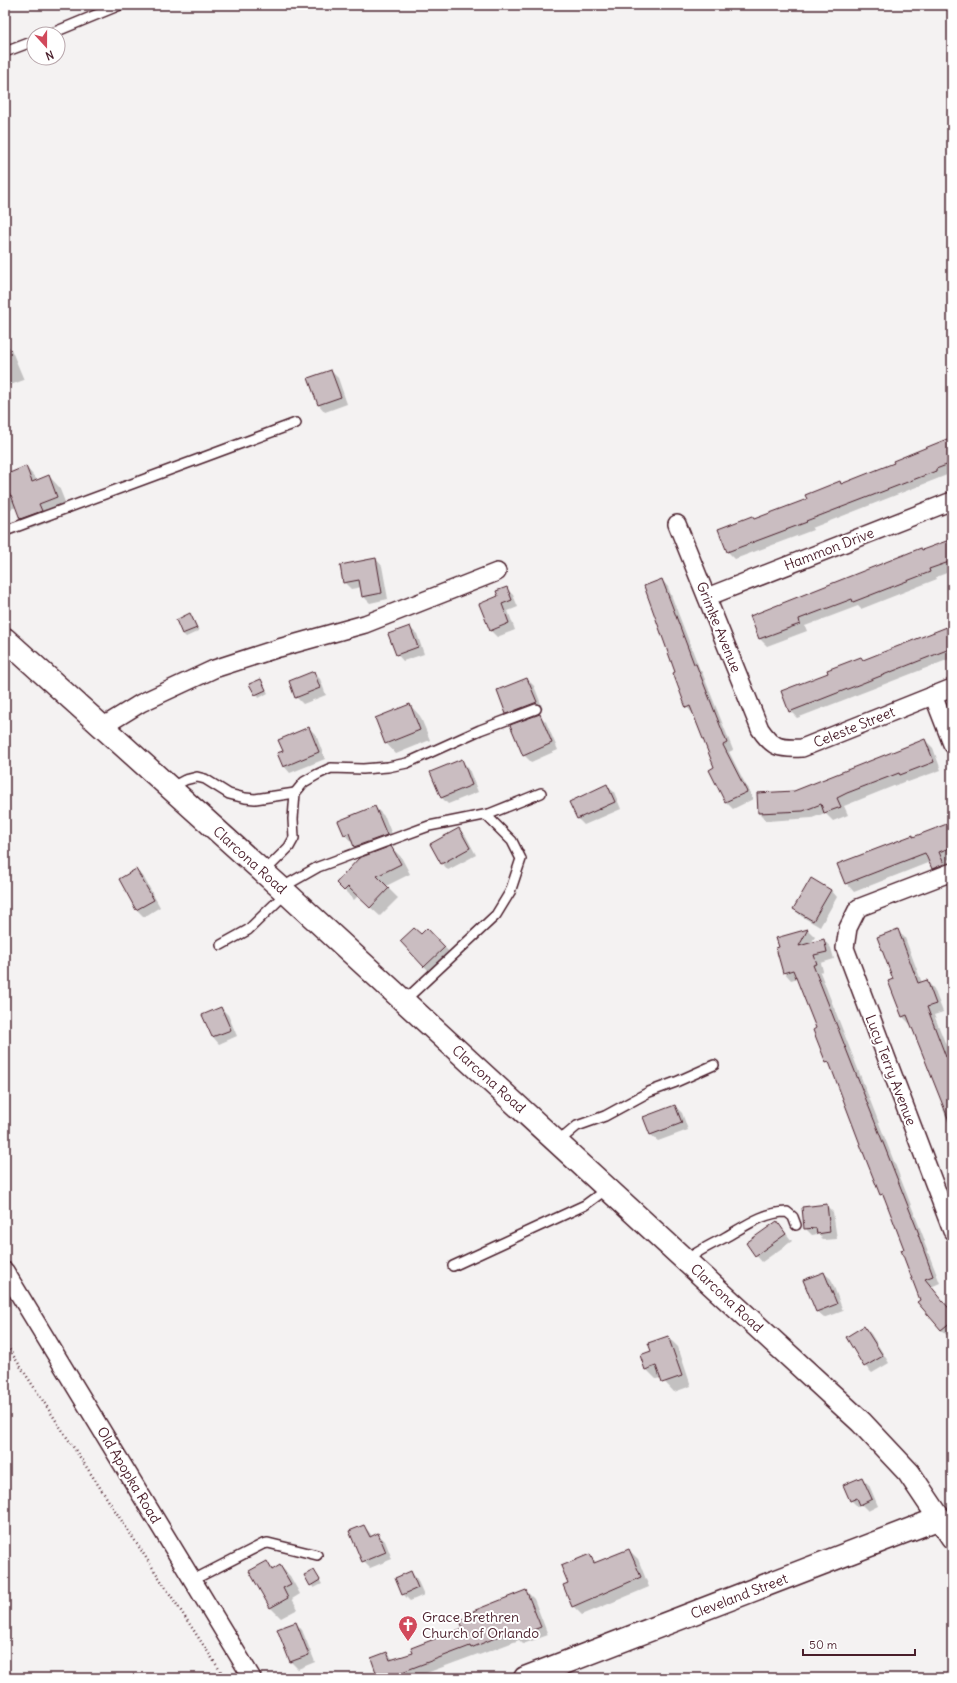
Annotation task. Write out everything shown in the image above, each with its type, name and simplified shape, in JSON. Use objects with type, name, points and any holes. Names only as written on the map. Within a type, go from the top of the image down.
[{"type":"main road","name":"Clarcona Road","points":[[5,640],[283,890],[861,1422],[946,1516],[952,1538]]},
{"type":"main road","name":"Cleveland Street","points":[[526,1678],[946,1516]]},
{"type":"street","name":"Hammon Drive","points":[[707,597],[952,501]]},
{"type":"street","name":"Grimke Avenue","points":[[677,524],[760,730]]},
{"type":"street","points":[[102,727],[142,703],[214,669],[279,648],[365,624],[497,572]]},
{"type":"street","name":"Celeste Street","points":[[760,730],[769,742],[784,749],[802,748],[952,688]]},
{"type":"street","points":[[933,695],[952,744]]},
{"type":"street","name":"Lucy Terry Avenue","points":[[952,872],[858,908],[848,928],[845,948],[952,1231]]},
{"type":"street","name":"Old Apopka Road","points":[[5,1271],[252,1678]]},
{"type":"lane","points":[[66,27],[120,5]]},
{"type":"lane","points":[[5,52],[26,44]]},
{"type":"lane","points":[[5,531],[296,423]]},
{"type":"lane","points":[[263,873],[289,847],[294,838],[293,819],[295,793],[304,782],[332,768],[388,768],[407,764],[480,730],[536,709]]},
{"type":"lane","points":[[170,788],[185,780],[196,777],[205,778],[229,794],[245,798],[255,799],[295,793]]},
{"type":"lane","points":[[221,945],[248,930],[283,890],[318,867],[429,826],[486,815],[541,793]]},
{"type":"lane","points":[[404,1001],[496,915],[510,892],[521,859],[512,841],[486,815]]},
{"type":"lane","points":[[558,1142],[571,1129],[577,1126],[605,1116],[649,1092],[714,1066]]},
{"type":"lane","points":[[453,1266],[585,1205],[608,1188]]},
{"type":"lane","points":[[686,1260],[703,1248],[741,1227],[770,1214],[786,1212],[793,1217],[796,1225]]},
{"type":"lane","points":[[192,1580],[263,1544],[268,1543],[317,1555]]},
{"type":"path","points":[[5,1343],[226,1678]]},
{"type":"building","points":[[331,370],[341,397],[318,405],[308,378]]},
{"type":"building","points":[[952,437],[952,463],[936,469],[936,471],[727,552],[718,529],[752,516],[754,519],[807,499],[805,495],[840,481],[841,484],[894,463],[893,461]]},
{"type":"building","points":[[26,466],[32,482],[49,475],[57,497],[39,504],[42,511],[20,519],[11,495],[5,497],[5,475]]},
{"type":"building","points":[[952,539],[952,561],[929,569],[930,572],[853,602],[852,599],[799,619],[800,624],[759,639],[750,616],[921,548],[922,550]]},
{"type":"building","points":[[376,558],[382,593],[362,597],[359,580],[343,583],[340,565]]},
{"type":"building","points":[[662,579],[694,664],[696,664],[727,743],[723,745],[747,792],[725,802],[709,770],[714,767],[690,706],[686,708],[673,673],[675,672],[644,586]]},
{"type":"building","points":[[507,587],[512,600],[502,604],[509,623],[490,631],[479,604],[498,596],[496,591]]},
{"type":"building","points":[[190,613],[197,628],[182,634],[176,620]]},
{"type":"building","points":[[952,625],[952,648],[789,712],[781,691],[828,673],[827,670],[861,657],[863,660]]},
{"type":"building","points":[[410,626],[418,647],[396,655],[388,634]]},
{"type":"building","points":[[314,671],[320,688],[295,698],[289,681]]},
{"type":"building","points":[[527,678],[537,702],[506,714],[497,690]]},
{"type":"building","points":[[261,679],[266,690],[255,695],[249,684]]},
{"type":"building","points":[[410,704],[420,730],[385,744],[375,718]]},
{"type":"building","points":[[540,714],[552,743],[523,756],[510,725]]},
{"type":"building","points":[[309,727],[319,752],[283,767],[277,753],[283,751],[278,740]]},
{"type":"building","points":[[925,739],[934,762],[900,775],[899,773],[847,793],[837,798],[841,807],[824,813],[821,804],[803,811],[758,813],[757,793],[794,791]]},
{"type":"building","points":[[462,759],[472,785],[441,798],[430,772]]},
{"type":"building","points":[[607,784],[615,802],[577,819],[569,802]]},
{"type":"building","points":[[375,806],[387,835],[354,847],[349,833],[344,835],[338,821]]},
{"type":"building","points":[[952,822],[952,847],[939,852],[944,864],[932,869],[925,853],[845,884],[837,864]]},
{"type":"building","points":[[459,828],[470,848],[441,864],[430,844]]},
{"type":"building","points":[[391,846],[401,864],[377,876],[389,888],[370,908],[348,887],[344,891],[336,883],[359,858]]},
{"type":"building","points":[[136,869],[154,900],[136,910],[119,879]]},
{"type":"building","points":[[811,878],[831,890],[813,921],[793,909]]},
{"type":"building","points":[[414,928],[421,934],[427,928],[445,947],[424,967],[400,941]]},
{"type":"building","points":[[808,929],[799,946],[824,939],[827,952],[814,955],[817,964],[813,965],[919,1234],[933,1276],[925,1279],[952,1312],[952,1321],[941,1330],[917,1302],[920,1300],[901,1250],[904,1249],[883,1194],[880,1195],[829,1062],[826,1063],[813,1030],[816,1028],[793,970],[783,973],[776,948],[779,947],[776,938]]},
{"type":"building","points":[[898,929],[918,983],[927,980],[936,1004],[927,1007],[946,1057],[949,1056],[952,1062],[952,1128],[907,1015],[902,1017],[888,981],[893,979],[877,937]]},
{"type":"building","points":[[221,1007],[231,1030],[212,1037],[202,1015]]},
{"type":"building","points":[[675,1105],[682,1123],[650,1135],[643,1117]]},
{"type":"building","points":[[827,1204],[830,1232],[817,1234],[816,1228],[804,1229],[802,1207]]},
{"type":"building","points":[[777,1221],[786,1234],[755,1256],[746,1243]]},
{"type":"building","points":[[824,1272],[837,1304],[816,1312],[803,1280]]},
{"type":"building","points":[[864,1326],[883,1356],[864,1367],[846,1337]]},
{"type":"building","points":[[668,1336],[682,1376],[662,1383],[656,1366],[645,1370],[640,1355],[651,1351],[648,1343]]},
{"type":"building","points":[[862,1477],[872,1499],[860,1505],[857,1498],[850,1501],[843,1485]]},
{"type":"building","points":[[364,1525],[370,1537],[378,1533],[386,1552],[362,1562],[349,1531]]},
{"type":"building","points":[[629,1549],[641,1577],[572,1607],[563,1585],[568,1583],[561,1566],[590,1554],[594,1563]]},
{"type":"building","points":[[267,1561],[272,1570],[280,1565],[291,1584],[283,1588],[288,1598],[270,1608],[249,1571]]},
{"type":"building","points":[[314,1570],[320,1580],[310,1586],[304,1575]]},
{"type":"building","points":[[411,1571],[418,1588],[402,1595],[395,1578]]},
{"type":"building","points":[[526,1590],[541,1627],[515,1637],[512,1631],[471,1648],[470,1646],[402,1672],[404,1678],[378,1678],[371,1658],[387,1652],[390,1660],[413,1653],[411,1648],[463,1628],[460,1621],[475,1615],[473,1611]]},
{"type":"building","points":[[296,1622],[309,1655],[290,1662],[277,1629]]},
{"type":"place","name":"Grace Brethren Church of Orlando","points":[[408,1642]]}]
